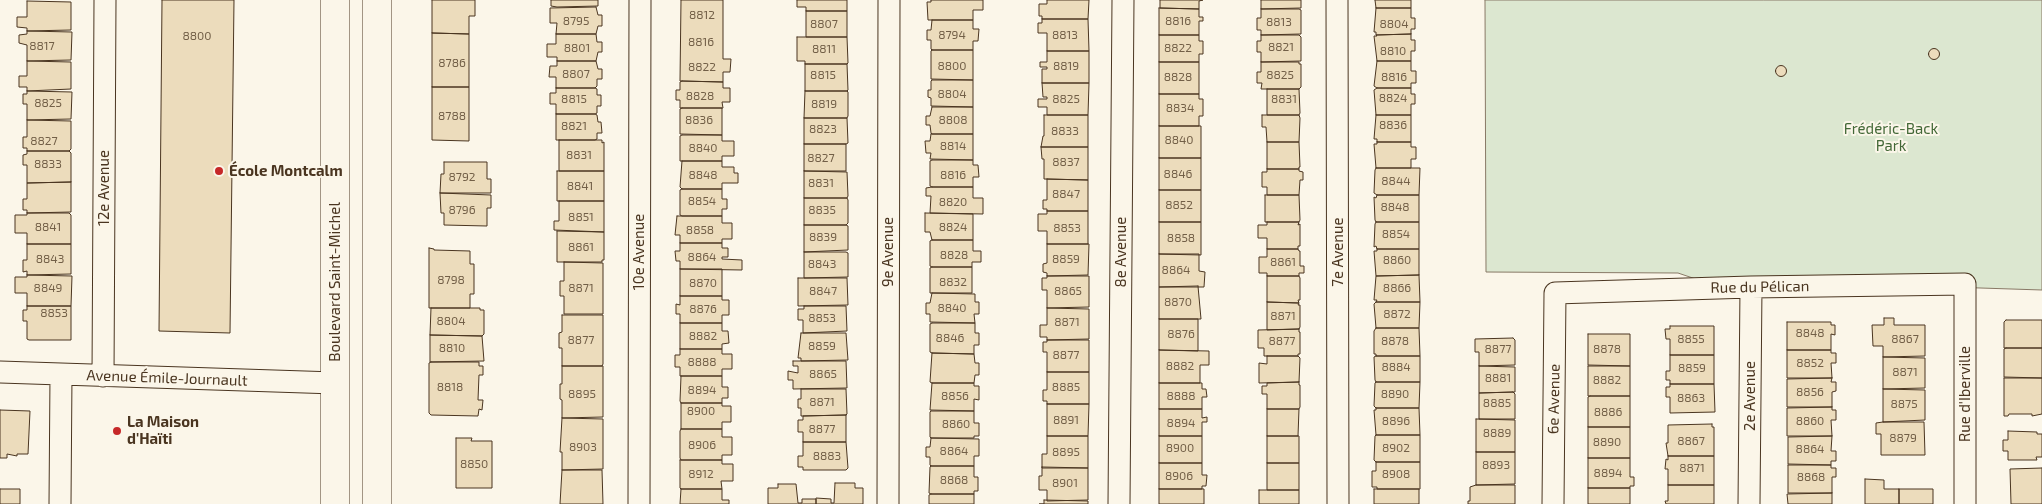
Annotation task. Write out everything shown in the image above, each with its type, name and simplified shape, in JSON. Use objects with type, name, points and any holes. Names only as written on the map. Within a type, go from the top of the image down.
[{"type":"main road","name":"Boulevard Saint-Michel","points":[[335,0],[335,504]]},
{"type":"main road","points":[[377,0],[377,504]]},
{"type":"street","name":"12e Avenue","points":[[103,376],[105,0]]},
{"type":"street","name":"10e Avenue","points":[[638,504],[640,0]]},
{"type":"street","name":"9e Avenue","points":[[888,504],[889,0]]},
{"type":"street","name":"8e Avenue","points":[[1119,504],[1123,0]]},
{"type":"street","name":"7e Avenue","points":[[1337,0],[1338,504]]},
{"type":"street","name":"Rue du Pélican","points":[[1555,293],[1751,287],[1965,284]]},
{"type":"street","name":"Rue d'Iberville","points":[[1965,284],[1965,504]]},
{"type":"street","name":"2e Avenue","points":[[1749,504],[1751,287]]},
{"type":"street","name":"6e Avenue","points":[[1553,504],[1555,293]]},
{"type":"street","name":"Avenue Émile-Journault","points":[[0,372],[335,383]]},
{"type":"street","points":[[60,504],[61,375]]},
{"type":"green space","name":"Frédéric-Back Park","points":[[1485,0],[2042,0],[2042,290],[1919,286],[1722,288],[1678,273],[1486,272]]},
{"type":"building","points":[[162,0],[234,0],[230,333],[159,331]]},
{"type":"building","points":[[432,0],[475,0],[475,16],[469,16],[469,34],[432,33]]},
{"type":"building","points":[[551,0],[598,0],[598,6],[557,7],[551,6]]},
{"type":"building","points":[[681,0],[723,0],[723,59],[731,59],[730,72],[723,72],[723,82],[680,81]]},
{"type":"building","points":[[797,0],[847,0],[847,11],[806,11],[806,7],[797,7]]},
{"type":"building","points":[[931,0],[983,0],[983,10],[973,10],[973,20],[928,20],[927,2],[931,2]]},
{"type":"building","points":[[1047,0],[1089,0],[1088,19],[1042,19],[1042,16],[1039,16],[1039,4],[1047,4]]},
{"type":"building","points":[[1160,0],[1203,0],[1199,1],[1199,9],[1160,8]]},
{"type":"building","points":[[1261,0],[1301,0],[1301,8],[1261,9]]},
{"type":"building","points":[[1375,0],[1411,0],[1411,8],[1376,8]]},
{"type":"building","points":[[27,1],[71,2],[71,30],[27,31],[27,28],[17,27],[17,17],[27,17]]},
{"type":"building","points":[[596,7],[598,15],[602,15],[602,26],[598,26],[596,34],[556,34],[557,23],[550,23],[550,8]]},
{"type":"building","points":[[1159,8],[1199,9],[1199,17],[1203,17],[1203,21],[1199,21],[1199,35],[1159,35]]},
{"type":"building","points":[[1376,8],[1411,8],[1411,18],[1415,18],[1415,29],[1411,29],[1411,34],[1376,35],[1376,32],[1374,32]]},
{"type":"building","points":[[1261,9],[1301,10],[1301,34],[1261,35],[1261,30],[1257,30],[1257,18],[1261,18]]},
{"type":"building","points":[[806,11],[847,11],[847,37],[806,37]]},
{"type":"building","points":[[1042,19],[1088,19],[1089,51],[1047,51],[1047,33],[1038,33],[1038,23],[1042,23]]},
{"type":"building","points":[[932,20],[973,20],[973,29],[979,29],[978,41],[973,41],[973,50],[932,50],[931,40],[927,40],[927,30],[931,30]]},
{"type":"building","points":[[27,31],[72,32],[71,60],[27,61],[27,45],[19,43],[19,35],[27,34]]},
{"type":"building","points":[[432,33],[469,34],[469,87],[432,87]]},
{"type":"building","points":[[556,34],[596,34],[597,42],[602,42],[602,52],[598,52],[596,61],[557,61],[557,57],[547,57],[547,44],[556,44]]},
{"type":"building","points":[[1411,34],[1411,40],[1415,40],[1415,51],[1411,51],[1411,61],[1377,61],[1374,36]]},
{"type":"building","points":[[1159,35],[1199,35],[1199,41],[1203,41],[1203,54],[1199,54],[1199,62],[1159,62]]},
{"type":"building","points":[[1261,35],[1299,35],[1301,37],[1301,61],[1261,62],[1261,52],[1257,52],[1257,41],[1261,41]]},
{"type":"building","points":[[797,37],[847,37],[848,63],[805,64],[805,61],[797,61]]},
{"type":"building","points":[[1932,49],[1936,49],[1939,54],[1938,58],[1932,59],[1929,56],[1929,52]]},
{"type":"building","points":[[932,50],[973,50],[973,80],[931,79]]},
{"type":"building","points":[[1047,51],[1089,51],[1089,83],[1042,83],[1042,69],[1047,69],[1047,67],[1040,67],[1040,62],[1047,62]]},
{"type":"building","points":[[27,61],[71,62],[71,89],[27,91],[27,87],[19,87],[19,76],[27,76]]},
{"type":"building","points":[[557,61],[596,61],[598,69],[602,69],[602,79],[597,79],[597,86],[595,88],[556,88],[556,77],[549,77],[550,66],[557,66]]},
{"type":"building","points":[[1377,61],[1411,61],[1411,71],[1416,71],[1416,83],[1411,83],[1411,88],[1377,88],[1374,86]]},
{"type":"building","points":[[1159,62],[1199,62],[1199,94],[1159,94]]},
{"type":"building","points":[[1261,62],[1299,62],[1301,64],[1301,87],[1299,89],[1261,89],[1262,83],[1257,83],[1257,72],[1261,72]]},
{"type":"building","points":[[805,64],[847,64],[848,90],[805,91]]},
{"type":"building","points":[[1779,66],[1783,66],[1786,71],[1785,75],[1779,76],[1776,73],[1776,69]]},
{"type":"building","points":[[932,80],[973,80],[973,107],[931,106],[928,90],[931,90]]},
{"type":"building","points":[[680,82],[723,82],[723,88],[730,88],[730,102],[722,102],[723,108],[680,108],[680,100],[676,100],[676,90],[680,90]]},
{"type":"building","points":[[1042,83],[1089,83],[1088,115],[1047,115],[1047,107],[1038,107],[1038,99],[1047,99],[1047,97],[1043,97]]},
{"type":"building","points":[[432,87],[469,87],[469,141],[432,140]]},
{"type":"building","points":[[556,88],[595,88],[597,89],[597,95],[601,95],[601,106],[597,106],[597,113],[595,114],[556,114],[556,104],[550,104],[550,93],[556,93]]},
{"type":"building","points":[[1377,88],[1411,88],[1411,94],[1415,94],[1415,104],[1411,104],[1411,115],[1376,115],[1374,90]]},
{"type":"building","points":[[1267,89],[1299,89],[1299,115],[1267,115]]},
{"type":"building","points":[[27,91],[72,92],[71,119],[27,120],[27,104],[23,104],[23,94],[27,94]]},
{"type":"building","points":[[805,91],[847,91],[847,118],[804,118]]},
{"type":"building","points":[[1159,94],[1199,94],[1199,99],[1203,99],[1203,116],[1199,116],[1199,126],[1159,126]]},
{"type":"building","points":[[932,107],[973,107],[973,134],[932,134],[930,125],[926,125],[926,116],[930,116]]},
{"type":"building","points":[[722,108],[722,135],[680,134],[680,109]]},
{"type":"building","points":[[556,114],[595,114],[597,115],[598,122],[601,122],[602,133],[597,133],[597,139],[595,140],[556,140]]},
{"type":"building","points":[[1044,115],[1088,115],[1088,147],[1041,147],[1044,136]]},
{"type":"building","points":[[1262,115],[1299,115],[1299,142],[1267,142],[1266,127],[1262,127]]},
{"type":"building","points":[[1376,115],[1411,115],[1411,142],[1377,142],[1377,139],[1374,139]]},
{"type":"building","points":[[804,118],[847,118],[848,143],[804,144]]},
{"type":"building","points":[[27,120],[71,121],[71,149],[69,151],[27,151],[27,148],[23,148],[23,137],[27,137]]},
{"type":"building","points":[[1159,126],[1201,126],[1201,158],[1159,158]]},
{"type":"building","points":[[931,134],[973,134],[973,160],[930,159],[931,153],[926,153],[925,141],[930,141]]},
{"type":"building","points":[[722,135],[722,141],[734,141],[734,156],[722,156],[722,161],[680,161],[680,136]]},
{"type":"building","points":[[559,140],[602,140],[602,143],[604,142],[604,171],[559,171]]},
{"type":"building","points":[[1267,142],[1299,142],[1299,169],[1267,169]]},
{"type":"building","points":[[1377,142],[1411,142],[1411,147],[1416,147],[1416,159],[1411,159],[1411,168],[1376,168],[1374,144],[1377,144]]},
{"type":"building","points":[[804,144],[846,144],[846,171],[804,171]]},
{"type":"building","points":[[1041,147],[1088,147],[1088,180],[1044,179],[1044,159],[1042,159]]},
{"type":"building","points":[[27,151],[69,151],[71,153],[71,182],[27,183],[27,165],[23,165],[23,155],[27,154]]},
{"type":"building","points":[[1159,158],[1201,158],[1201,190],[1159,190]]},
{"type":"building","points":[[973,160],[973,165],[978,165],[979,177],[973,177],[973,187],[932,187],[930,186],[930,161]]},
{"type":"building","points":[[682,161],[722,161],[722,167],[734,167],[734,173],[738,173],[738,183],[722,183],[722,189],[682,189],[680,187]]},
{"type":"building","points":[[444,162],[487,162],[487,179],[491,179],[491,193],[440,193],[441,174],[444,174]]},
{"type":"building","points":[[1376,168],[1420,168],[1419,195],[1377,195],[1374,193]]},
{"type":"building","points":[[1267,169],[1299,169],[1299,171],[1303,172],[1303,180],[1300,180],[1299,195],[1267,195],[1267,187],[1262,187],[1262,172],[1267,172]]},
{"type":"building","points":[[557,171],[604,171],[604,201],[557,201]]},
{"type":"building","points":[[804,171],[847,172],[847,198],[804,198]]},
{"type":"building","points":[[1047,179],[1088,180],[1088,211],[1047,211],[1047,209],[1043,209],[1043,200],[1047,200]]},
{"type":"building","points":[[71,182],[71,212],[27,213],[27,210],[23,210],[23,199],[27,199],[27,183]]},
{"type":"building","points":[[973,187],[973,198],[983,198],[983,214],[930,213],[931,196],[926,196],[926,188]]},
{"type":"building","points":[[722,189],[722,199],[727,199],[727,209],[722,209],[722,216],[682,216],[680,215],[680,190]]},
{"type":"building","points":[[1159,190],[1201,190],[1201,222],[1159,222]]},
{"type":"building","points":[[440,193],[491,195],[491,208],[487,208],[487,226],[444,225]]},
{"type":"building","points":[[1265,195],[1299,195],[1299,222],[1265,222]]},
{"type":"building","points":[[1377,195],[1419,195],[1419,222],[1376,222],[1374,197],[1376,198]]},
{"type":"building","points":[[804,198],[847,198],[848,223],[846,225],[804,225]]},
{"type":"building","points":[[559,201],[604,201],[604,232],[554,230],[554,221],[559,221]]},
{"type":"building","points":[[1047,211],[1088,211],[1088,244],[1047,244],[1047,231],[1038,231],[1038,214],[1047,214]]},
{"type":"building","points":[[27,213],[69,213],[71,215],[71,244],[27,244],[27,233],[15,233],[15,215],[27,215]]},
{"type":"building","points":[[925,213],[973,214],[973,240],[932,240],[930,232],[925,232]]},
{"type":"building","points":[[677,216],[722,216],[722,223],[732,223],[732,239],[722,239],[722,243],[680,243],[680,235],[675,235]]},
{"type":"building","points":[[1159,222],[1201,222],[1201,255],[1159,254]]},
{"type":"building","points":[[1267,222],[1299,222],[1300,246],[1298,246],[1298,249],[1267,249],[1267,238],[1258,238],[1258,225],[1267,225]]},
{"type":"building","points":[[1376,222],[1419,222],[1419,249],[1377,249],[1376,246],[1374,247]]},
{"type":"building","points":[[804,225],[848,226],[848,250],[804,252]]},
{"type":"building","points":[[557,231],[604,232],[604,260],[602,262],[557,262]]},
{"type":"building","points":[[973,240],[973,251],[981,251],[981,262],[972,262],[972,267],[932,267],[930,266],[930,241]]},
{"type":"building","points":[[680,243],[722,243],[722,248],[728,248],[728,257],[722,257],[722,259],[742,260],[742,270],[680,269],[680,261],[676,261],[675,251],[680,251]]},
{"type":"building","points":[[27,244],[71,244],[71,274],[27,275],[27,271],[23,272],[23,260],[27,260]]},
{"type":"building","points":[[1047,244],[1089,244],[1088,275],[1047,276],[1047,273],[1043,272],[1043,264],[1047,263]]},
{"type":"building","points":[[429,248],[434,250],[470,251],[470,264],[474,264],[474,294],[470,294],[470,308],[429,308]]},
{"type":"building","points":[[1267,249],[1298,249],[1300,251],[1300,266],[1304,266],[1304,273],[1299,273],[1299,276],[1267,276],[1267,273],[1259,273],[1259,257],[1267,257]]},
{"type":"building","points":[[1377,249],[1419,249],[1419,275],[1376,276],[1374,251],[1377,251]]},
{"type":"building","points":[[804,252],[848,253],[848,277],[804,278]]},
{"type":"building","points":[[1159,254],[1199,254],[1199,271],[1205,272],[1204,287],[1159,287]]},
{"type":"building","points":[[564,262],[603,263],[603,314],[564,314],[564,296],[560,296],[560,281],[564,281]]},
{"type":"building","points":[[972,267],[972,293],[930,293],[930,268]]},
{"type":"building","points":[[680,269],[722,269],[722,296],[680,296]]},
{"type":"building","points":[[27,275],[72,276],[71,306],[27,306],[27,293],[15,293],[15,277],[27,277]]},
{"type":"building","points":[[1419,275],[1420,302],[1376,302],[1377,300],[1374,300],[1376,276]]},
{"type":"building","points":[[1047,276],[1089,276],[1089,307],[1047,308],[1047,290],[1042,290],[1042,278],[1047,278]]},
{"type":"building","points":[[1267,276],[1299,276],[1299,303],[1267,302]]},
{"type":"building","points":[[798,278],[847,278],[848,305],[798,306]]},
{"type":"building","points":[[1198,286],[1201,319],[1159,319],[1159,287]]},
{"type":"building","points":[[932,293],[975,294],[975,302],[979,302],[979,314],[974,314],[975,323],[930,322],[930,314],[926,314],[926,303],[930,303]]},
{"type":"building","points":[[680,296],[722,296],[722,300],[729,300],[729,315],[722,315],[722,323],[680,323],[680,314],[676,314],[676,304],[680,305]]},
{"type":"building","points":[[1267,302],[1299,303],[1299,329],[1267,330]]},
{"type":"building","points":[[1376,302],[1420,302],[1419,328],[1376,328],[1374,304]]},
{"type":"building","points":[[27,306],[71,306],[71,340],[27,339],[27,321],[23,321],[23,310],[27,310]]},
{"type":"building","points":[[804,306],[846,306],[847,331],[803,333],[803,320],[798,320],[798,309],[804,309]]},
{"type":"building","points":[[431,308],[480,308],[480,310],[484,310],[484,334],[482,336],[430,335]]},
{"type":"building","points":[[1047,308],[1089,309],[1089,339],[1047,340],[1047,337],[1040,337],[1040,325],[1047,325]]},
{"type":"building","points":[[562,315],[603,315],[602,366],[562,366],[562,348],[559,348],[559,333],[562,332]]},
{"type":"building","points":[[1884,318],[1894,318],[1894,325],[1925,325],[1925,356],[1883,357],[1883,346],[1873,346],[1872,325],[1884,325]]},
{"type":"building","points":[[1159,319],[1198,319],[1198,351],[1159,350]]},
{"type":"building","points":[[2006,320],[2042,320],[2042,348],[2004,348],[2004,322]]},
{"type":"building","points":[[1787,322],[1831,322],[1831,325],[1835,325],[1835,335],[1831,334],[1831,350],[1787,350]]},
{"type":"building","points":[[680,323],[722,323],[722,331],[728,331],[729,343],[722,344],[722,349],[680,349]]},
{"type":"building","points":[[975,323],[975,333],[979,333],[979,345],[974,345],[974,354],[930,352],[930,324]]},
{"type":"building","points":[[1670,326],[1714,326],[1714,355],[1670,355],[1670,339],[1666,339],[1665,329],[1670,329]]},
{"type":"building","points":[[1376,328],[1419,328],[1420,356],[1376,356],[1374,354],[1374,331]]},
{"type":"building","points":[[1299,329],[1300,354],[1298,356],[1264,356],[1264,348],[1258,348],[1258,330]]},
{"type":"building","points":[[801,333],[846,333],[848,360],[801,361],[801,358],[798,358]]},
{"type":"building","points":[[1588,334],[1630,334],[1630,366],[1588,365]]},
{"type":"building","points":[[430,335],[482,336],[484,361],[430,362]]},
{"type":"building","points":[[1513,338],[1515,340],[1515,365],[1479,366],[1479,352],[1475,352],[1475,339]]},
{"type":"building","points":[[1047,340],[1089,340],[1089,372],[1047,372],[1047,352],[1043,352],[1043,342],[1047,342]]},
{"type":"building","points":[[2042,348],[2042,378],[2004,377],[2004,349]]},
{"type":"building","points":[[680,349],[722,349],[722,354],[732,354],[732,369],[722,369],[722,376],[680,376],[680,367],[675,367],[675,355],[680,355]]},
{"type":"building","points":[[1159,350],[1209,351],[1209,365],[1200,365],[1200,383],[1159,383]]},
{"type":"building","points":[[1787,350],[1831,350],[1831,353],[1836,353],[1836,363],[1831,363],[1832,378],[1787,378]]},
{"type":"building","points":[[932,353],[974,354],[975,363],[979,363],[979,375],[975,375],[974,383],[932,383],[930,382]]},
{"type":"building","points":[[1670,355],[1714,355],[1714,384],[1670,384],[1670,380],[1666,380],[1666,371],[1670,371]]},
{"type":"building","points":[[1267,356],[1298,356],[1300,358],[1299,382],[1259,383],[1259,363],[1267,364]]},
{"type":"building","points":[[1420,356],[1420,382],[1376,382],[1374,357]]},
{"type":"building","points":[[1883,357],[1925,358],[1925,388],[1883,389]]},
{"type":"building","points":[[793,361],[846,361],[847,388],[793,389],[793,380],[788,380],[788,371],[798,373],[798,366],[793,366]]},
{"type":"building","points":[[479,362],[479,366],[483,366],[483,375],[479,375],[478,400],[483,400],[482,410],[479,409],[478,416],[431,415],[429,413],[429,363]]},
{"type":"building","points":[[562,366],[603,366],[603,417],[562,418],[560,384],[562,384]]},
{"type":"building","points":[[1479,366],[1515,367],[1515,392],[1479,393]]},
{"type":"building","points":[[1588,366],[1630,366],[1630,396],[1588,396]]},
{"type":"building","points":[[1047,372],[1089,372],[1089,404],[1047,404],[1047,401],[1043,401],[1043,390],[1047,390]]},
{"type":"building","points":[[681,376],[722,376],[722,387],[728,387],[728,398],[722,398],[722,403],[681,403]]},
{"type":"building","points":[[1832,378],[1831,382],[1836,382],[1836,391],[1832,392],[1832,407],[1787,407],[1787,379]]},
{"type":"building","points":[[2004,378],[2042,378],[2042,414],[2032,416],[2032,414],[2009,414],[2004,416]]},
{"type":"building","points":[[1299,382],[1299,409],[1267,409],[1267,394],[1262,394],[1262,386],[1267,386],[1267,383]]},
{"type":"building","points":[[1376,382],[1420,382],[1419,408],[1376,408],[1374,406]]},
{"type":"building","points":[[932,383],[974,383],[974,386],[979,386],[979,400],[974,399],[974,411],[930,410]]},
{"type":"building","points":[[1159,383],[1202,383],[1202,389],[1206,389],[1207,397],[1202,397],[1202,409],[1159,409]]},
{"type":"building","points":[[1670,384],[1714,384],[1715,412],[1670,413],[1670,397],[1666,397],[1666,387],[1670,387]]},
{"type":"building","points":[[801,389],[846,389],[847,414],[801,416],[801,408],[798,408],[798,399],[801,399]]},
{"type":"building","points":[[1883,389],[1925,390],[1925,420],[1883,422]]},
{"type":"building","points":[[1513,392],[1515,394],[1515,419],[1479,419],[1479,393]]},
{"type":"building","points":[[1630,396],[1630,427],[1588,427],[1588,397]]},
{"type":"building","points":[[681,403],[722,403],[722,406],[731,406],[731,422],[722,422],[722,429],[681,429]]},
{"type":"building","points":[[1047,404],[1089,404],[1088,436],[1047,436]]},
{"type":"building","points":[[1832,407],[1832,410],[1836,410],[1836,420],[1831,420],[1832,436],[1787,436],[1787,408]]},
{"type":"building","points":[[1376,408],[1419,408],[1420,435],[1376,435],[1374,410]]},
{"type":"building","points":[[1159,409],[1202,409],[1202,418],[1207,417],[1207,422],[1202,422],[1202,436],[1159,436]]},
{"type":"building","points":[[1267,409],[1299,409],[1298,436],[1267,436]]},
{"type":"building","points":[[0,410],[30,411],[28,454],[17,454],[17,456],[7,454],[7,458],[0,458]]},
{"type":"building","points":[[931,411],[974,411],[974,423],[979,423],[979,436],[974,436],[974,438],[931,438]]},
{"type":"building","points":[[846,415],[846,442],[803,442],[803,432],[798,432],[798,420],[803,420],[803,416]]},
{"type":"building","points":[[562,418],[603,419],[603,469],[562,470],[562,452],[560,452]]},
{"type":"building","points":[[1476,419],[1515,420],[1515,452],[1476,452]]},
{"type":"building","points":[[1924,422],[1925,455],[1881,455],[1881,434],[1876,434],[1876,423]]},
{"type":"building","points":[[1712,424],[1712,427],[1714,427],[1714,456],[1668,456],[1666,443],[1668,443],[1668,425]]},
{"type":"building","points":[[1588,427],[1630,427],[1630,458],[1588,458]]},
{"type":"building","points":[[681,429],[722,429],[722,437],[732,437],[732,455],[722,455],[722,460],[681,460]]},
{"type":"building","points":[[2008,431],[2037,432],[2037,434],[2042,434],[2042,457],[2036,457],[2037,460],[2008,460],[2008,451],[2003,451],[2003,440],[2008,440]]},
{"type":"building","points":[[1376,435],[1420,435],[1420,462],[1376,462],[1374,460]]},
{"type":"building","points":[[1047,436],[1088,436],[1088,468],[1042,468],[1042,454],[1047,454]]},
{"type":"building","points":[[1159,436],[1202,436],[1202,463],[1159,463]]},
{"type":"building","points":[[1267,436],[1299,436],[1299,463],[1267,463]]},
{"type":"building","points":[[1832,436],[1831,451],[1836,451],[1836,461],[1831,461],[1831,465],[1788,464],[1788,437]]},
{"type":"building","points":[[456,438],[472,438],[471,441],[492,441],[492,488],[456,488]]},
{"type":"building","points":[[931,438],[979,439],[979,456],[974,456],[974,466],[931,466],[930,457],[926,457],[926,447],[930,447]]},
{"type":"building","points":[[803,442],[846,442],[848,468],[846,470],[803,470],[803,467],[798,467],[798,456],[803,456]]},
{"type":"building","points":[[1476,452],[1515,452],[1515,484],[1476,485]]},
{"type":"building","points":[[1668,456],[1714,456],[1714,485],[1668,485],[1668,469],[1665,469]]},
{"type":"building","points":[[1588,458],[1630,458],[1630,477],[1634,477],[1634,486],[1630,486],[1630,488],[1588,488]]},
{"type":"building","points":[[680,460],[722,460],[722,464],[733,464],[733,481],[721,481],[722,489],[681,489]]},
{"type":"building","points":[[1376,462],[1420,462],[1420,489],[1377,489],[1377,487],[1372,487],[1372,471],[1376,471]]},
{"type":"building","points":[[1159,463],[1202,463],[1202,475],[1207,475],[1206,486],[1202,486],[1202,489],[1159,489]]},
{"type":"building","points":[[1267,463],[1299,463],[1299,490],[1267,490]]},
{"type":"building","points":[[1788,465],[1831,465],[1831,468],[1836,468],[1836,477],[1832,477],[1832,493],[1788,493]]},
{"type":"building","points":[[931,466],[974,466],[974,477],[978,477],[978,491],[974,491],[974,494],[929,493]]},
{"type":"building","points":[[1042,467],[1088,468],[1088,500],[1047,501],[1047,490],[1039,490],[1039,476],[1042,476]]},
{"type":"building","points":[[2042,468],[2042,504],[2011,504],[2010,469]]},
{"type":"building","points":[[562,470],[602,470],[603,504],[560,504]]},
{"type":"building","points":[[1865,479],[1884,480],[1884,489],[1899,489],[1899,504],[1865,504]]},
{"type":"building","points":[[835,483],[855,483],[855,488],[863,488],[863,504],[816,504],[816,498],[831,499],[831,503],[834,503]]},
{"type":"building","points":[[778,484],[796,484],[798,503],[802,503],[802,499],[816,499],[816,504],[768,504],[768,488],[778,488]]},
{"type":"building","points":[[1476,485],[1515,485],[1515,504],[1468,504],[1468,501],[1470,501],[1470,487]]},
{"type":"building","points":[[1668,485],[1714,485],[1714,504],[1666,504],[1665,501],[1668,501]]},
{"type":"building","points":[[1588,488],[1630,488],[1630,504],[1588,504]]},
{"type":"building","points":[[0,489],[20,489],[20,504],[0,504]]},
{"type":"building","points":[[681,489],[722,489],[722,500],[729,500],[729,504],[680,504]]},
{"type":"building","points":[[1159,489],[1204,489],[1204,504],[1159,504]]},
{"type":"building","points":[[1374,489],[1419,489],[1419,504],[1374,504]]},
{"type":"building","points":[[1899,489],[1933,489],[1933,504],[1899,504]]},
{"type":"building","points":[[1259,490],[1299,490],[1299,504],[1259,504]]},
{"type":"building","points":[[1832,493],[1832,504],[1788,504],[1787,494]]},
{"type":"building","points":[[974,494],[974,504],[929,504],[929,495]]},
{"type":"building","points":[[1044,500],[1088,501],[1088,504],[1044,504]]},
{"type":"place","name":"École Montcalm","points":[[219,171]]},
{"type":"place","name":"La Maison d'Haïti","points":[[117,431]]}]
